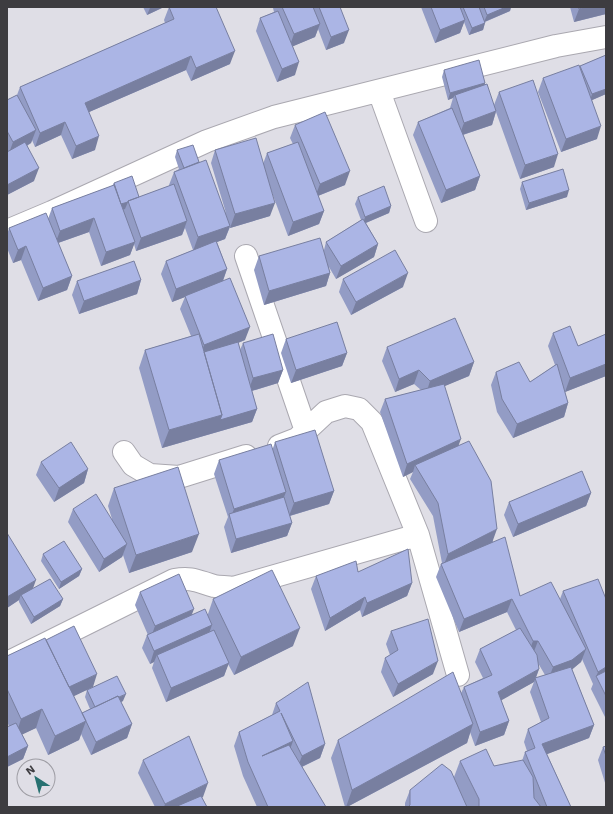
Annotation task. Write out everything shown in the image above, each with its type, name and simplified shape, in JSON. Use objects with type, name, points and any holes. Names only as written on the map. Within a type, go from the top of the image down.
[{"type":"street","points":[[7,231],[207,141],[274,117],[556,46],[606,37]]},
{"type":"street","points":[[379,91],[426,221]]},
{"type":"street","points":[[246,256],[306,431]]},
{"type":"street","points":[[124,452],[133,465],[150,475],[179,477],[281,446],[297,439],[326,412],[345,406],[359,409],[372,422],[418,535],[458,674]]},
{"type":"street","points":[[7,663],[174,580],[186,578],[198,580],[215,586],[233,588],[418,535]]},
{"type":"building","points":[[169,7],[216,7],[235,51],[196,68],[191,56],[85,103],[99,136],[76,146],[65,122],[40,133],[20,87],[174,19]]},
{"type":"building","points":[[282,7],[313,7],[320,24],[294,34]]},
{"type":"building","points":[[319,7],[340,7],[349,30],[331,37]]},
{"type":"building","points":[[431,7],[460,7],[465,20],[440,30]]},
{"type":"building","points":[[463,7],[479,7],[485,23],[472,28]]},
{"type":"building","points":[[484,7],[506,7],[487,15]]},
{"type":"building","points":[[278,11],[299,62],[282,69],[260,18]]},
{"type":"building","points":[[606,55],[606,89],[592,94],[580,66]]},
{"type":"building","points":[[479,60],[485,83],[450,93],[444,70]]},
{"type":"building","points":[[579,65],[601,126],[566,139],[543,78]]},
{"type":"building","points":[[533,80],[558,154],[525,165],[499,92]]},
{"type":"building","points":[[487,84],[496,111],[464,123],[455,95]]},
{"type":"building","points":[[17,95],[36,130],[13,142],[7,131],[7,100]]},
{"type":"building","points":[[452,108],[480,176],[446,190],[418,122]]},
{"type":"building","points":[[325,112],[350,171],[320,184],[295,125]]},
{"type":"building","points":[[256,138],[275,203],[235,214],[215,150]]},
{"type":"building","points":[[25,142],[39,168],[7,185],[7,152]]},
{"type":"building","points":[[298,142],[324,211],[293,222],[267,153]]},
{"type":"building","points":[[193,145],[199,162],[184,168],[177,150]]},
{"type":"building","points":[[206,160],[230,226],[198,237],[174,172]]},
{"type":"building","points":[[563,169],[569,190],[529,203],[522,182]]},
{"type":"building","points":[[132,176],[139,197],[121,204],[114,183]]},
{"type":"building","points":[[174,184],[187,221],[141,238],[128,201]]},
{"type":"building","points":[[114,185],[135,242],[106,252],[94,218],[60,231],[52,208]]},
{"type":"building","points":[[384,186],[391,206],[365,217],[358,197]]},
{"type":"building","points":[[46,213],[72,276],[43,288],[26,246],[18,250],[9,228]]},
{"type":"building","points":[[363,219],[378,244],[341,266],[326,242]]},
{"type":"building","points":[[320,238],[330,273],[269,291],[259,256]]},
{"type":"building","points":[[216,241],[227,269],[176,289],[166,261]]},
{"type":"building","points":[[395,250],[408,273],[356,302],[343,279]]},
{"type":"building","points":[[134,261],[141,280],[84,301],[77,281]]},
{"type":"building","points":[[230,278],[250,327],[204,345],[185,296]]},
{"type":"building","points":[[455,318],[474,362],[430,381],[419,370],[399,379],[387,347]]},
{"type":"building","points":[[337,322],[347,353],[296,370],[286,339]]},
{"type":"building","points":[[570,326],[578,346],[606,334],[606,364],[570,378],[553,333]]},
{"type":"building","points":[[199,334],[222,415],[169,430],[145,350]]},
{"type":"building","points":[[273,334],[283,370],[253,378],[243,343]]},
{"type":"building","points":[[238,342],[257,409],[220,420],[222,415],[204,352]]},
{"type":"building","points":[[519,362],[530,382],[557,364],[568,403],[517,424],[502,399],[496,372]]},
{"type":"building","points":[[444,384],[461,439],[407,464],[385,399]]},
{"type":"building","points":[[315,430],[334,491],[294,503],[275,442]]},
{"type":"building","points":[[469,441],[491,481],[497,529],[448,554],[438,503],[415,465]]},
{"type":"building","points":[[71,442],[88,469],[59,488],[41,462]]},
{"type":"building","points":[[271,444],[286,492],[234,509],[219,460]]},
{"type":"building","points":[[178,467],[199,534],[136,555],[114,488]]},
{"type":"building","points":[[582,471],[591,493],[518,524],[509,502]]},
{"type":"building","points":[[96,494],[127,544],[104,559],[73,509]]},
{"type":"building","points":[[284,497],[292,523],[236,539],[229,514]]},
{"type":"building","points":[[7,533],[36,580],[7,597]]},
{"type":"building","points":[[505,537],[520,596],[551,582],[586,649],[572,660],[553,667],[538,641],[533,641],[512,599],[464,619],[441,564]]},
{"type":"building","points":[[64,541],[82,569],[61,582],[43,554]]},
{"type":"building","points":[[408,549],[412,583],[367,603],[365,597],[330,618],[316,576],[356,561],[358,572]]},
{"type":"building","points":[[272,570],[300,628],[241,657],[213,599]]},
{"type":"building","points":[[179,574],[194,609],[155,626],[140,592]]},
{"type":"building","points":[[50,579],[63,599],[34,617],[21,595]]},
{"type":"building","points":[[598,579],[606,599],[606,667],[598,672],[563,591]]},
{"type":"building","points":[[205,609],[212,625],[154,651],[147,635]]},
{"type":"building","points":[[428,619],[438,661],[398,684],[385,658],[398,650],[391,631]]},
{"type":"building","points":[[74,626],[97,674],[69,687],[46,640]]},
{"type":"building","points":[[520,628],[537,655],[539,669],[498,692],[509,721],[480,732],[464,687],[492,675],[480,649]]},
{"type":"building","points":[[214,630],[229,663],[171,688],[157,655]]},
{"type":"building","points":[[45,638],[86,721],[55,736],[42,709],[21,719],[7,689],[7,656]]},
{"type":"building","points":[[571,667],[594,725],[542,744],[571,807],[547,807],[525,752],[535,748],[528,729],[549,718],[535,678]]},
{"type":"building","points":[[606,671],[606,696],[596,676]]},
{"type":"building","points":[[453,672],[473,724],[352,790],[338,740]]},
{"type":"building","points":[[117,676],[126,694],[119,697],[118,696],[95,707],[87,690]]},
{"type":"building","points":[[308,682],[325,744],[302,756],[281,713],[293,741],[262,756],[289,745],[326,807],[268,807],[248,762],[239,732],[280,711],[276,703]]},
{"type":"building","points":[[118,696],[132,724],[96,742],[82,713]]},
{"type":"building","points":[[16,723],[28,746],[7,757],[7,727]]},
{"type":"building","points":[[189,736],[208,783],[165,804],[143,760]]},
{"type":"building","points":[[606,746],[606,756],[603,747]]},
{"type":"building","points":[[486,749],[494,766],[523,760],[533,777],[534,798],[541,807],[479,807],[479,799],[460,761]]},
{"type":"building","points":[[442,764],[451,771],[467,807],[408,807],[410,805],[410,790]]},
{"type":"building","points":[[201,796],[207,807],[175,807]]}]
